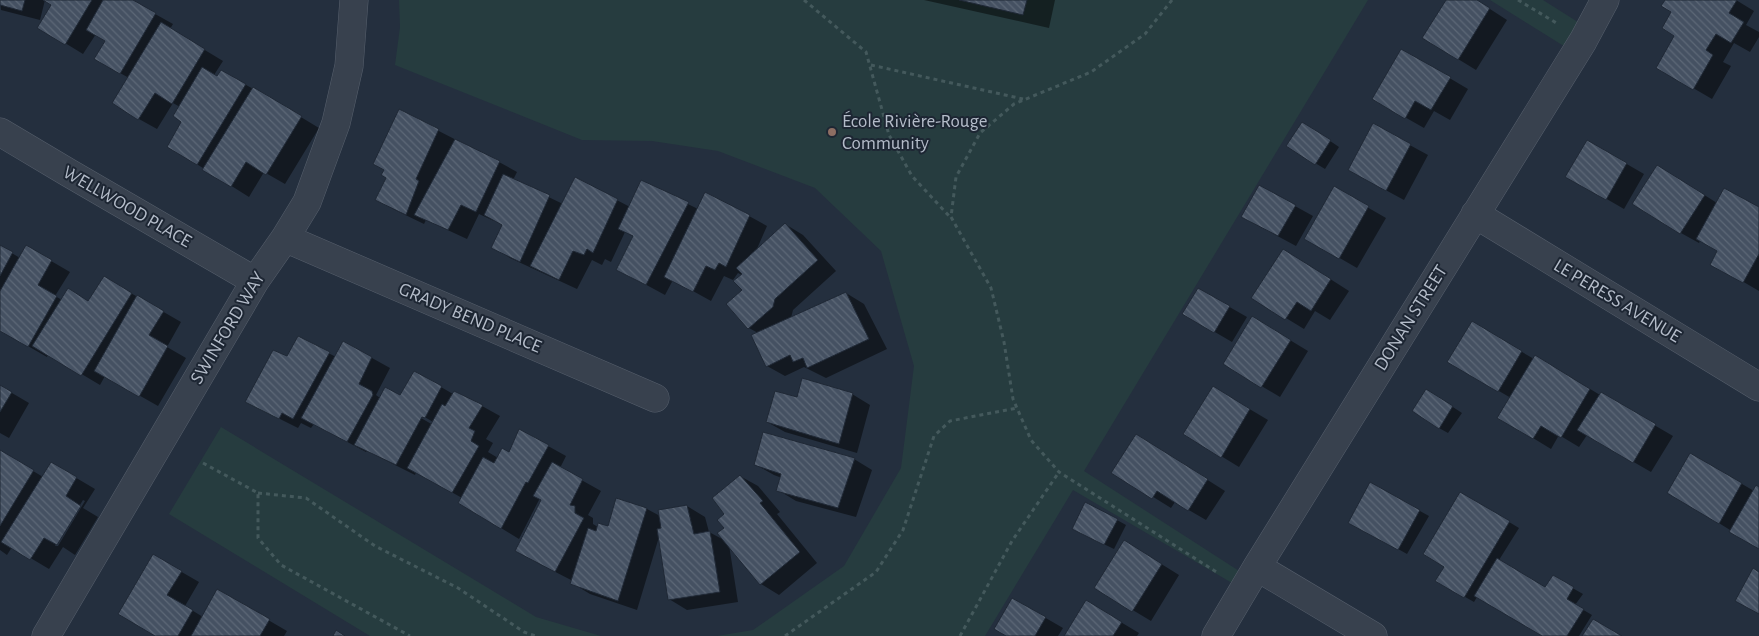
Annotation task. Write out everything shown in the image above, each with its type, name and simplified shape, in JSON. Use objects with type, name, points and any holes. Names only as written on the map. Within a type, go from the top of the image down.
[{"type":"street","name":"SWINFORD WAY","points":[[46,636],[255,281],[307,202],[336,123],[349,66],[354,0]]},
{"type":"street","name":"DONAN STREET","points":[[1216,636],[1583,41],[1605,0]]},
{"type":"street","name":"WELLWOOD PLACE","points":[[0,132],[255,281]]},
{"type":"street","name":"LE PERESS AVENUE","points":[[1476,214],[1759,387]]},
{"type":"street","name":"GRADY BEND PLACE","points":[[285,238],[655,398]]},
{"type":"street","points":[[1250,579],[1373,636]]},
{"type":"path","points":[[804,0],[866,52],[889,136],[912,176],[951,217],[992,288],[1004,342],[1013,399],[1031,440],[1059,472],[1250,579]]},
{"type":"path","points":[[951,217],[956,177],[980,133],[1014,104],[1090,72],[1145,34],[1172,0]]},
{"type":"path","points":[[1518,0],[1583,41]]},
{"type":"path","points":[[870,64],[1024,100]]},
{"type":"path","points":[[785,636],[876,572],[903,530],[934,436],[950,421],[1017,408]]},
{"type":"path","points":[[203,463],[258,493],[306,498],[375,546],[458,588],[524,632],[536,636]]},
{"type":"path","points":[[960,636],[1012,541],[1059,472]]},
{"type":"path","points":[[258,493],[258,538],[281,564],[410,636]]},
{"type":"green space","points":[[399,0],[1368,0],[1084,471],[1250,578],[1244,590],[1073,490],[985,636],[717,636],[753,630],[844,566],[901,468],[914,366],[881,251],[815,188],[718,151],[652,141],[582,140],[395,65],[400,27]]},
{"type":"green space","points":[[1490,0],[1543,0],[1581,24],[1567,48]]},
{"type":"green space","points":[[221,427],[536,617],[601,636],[370,636],[169,514]]},
{"type":"building","points":[[0,0],[25,0],[22,11],[0,5]]},
{"type":"building","points":[[43,0],[92,0],[65,45],[37,28],[51,5]]},
{"type":"building","points":[[103,0],[133,0],[156,13],[120,74],[94,59],[105,41],[86,30]]},
{"type":"building","points":[[959,0],[1027,0],[1023,15]]},
{"type":"building","points":[[1446,0],[1477,0],[1490,8],[1458,60],[1422,38]]},
{"type":"building","points":[[1665,0],[1737,0],[1729,13],[1744,22],[1731,43],[1716,34],[1706,50],[1713,55],[1693,90],[1656,68],[1674,36],[1662,28],[1671,12],[1661,6]]},
{"type":"building","points":[[161,22],[205,49],[172,104],[155,93],[138,120],[112,103]]},
{"type":"building","points":[[1401,49],[1451,77],[1431,110],[1415,101],[1405,119],[1372,99]]},
{"type":"building","points":[[202,67],[217,76],[221,70],[246,84],[197,165],[167,147],[181,122],[173,116]]},
{"type":"building","points":[[253,87],[302,116],[266,175],[246,162],[231,187],[202,170]]},
{"type":"building","points":[[399,109],[439,129],[416,179],[419,181],[406,215],[375,200],[386,178],[381,175],[384,170],[373,164]]},
{"type":"building","points":[[1302,122],[1331,140],[1315,165],[1286,146]]},
{"type":"building","points":[[1373,123],[1411,144],[1386,191],[1348,170]]},
{"type":"building","points":[[455,139],[500,161],[476,212],[461,205],[448,230],[414,215]]},
{"type":"building","points":[[1587,140],[1627,163],[1606,200],[1565,177]]},
{"type":"building","points":[[1657,165],[1705,195],[1680,234],[1632,204]]},
{"type":"building","points":[[503,174],[550,195],[520,262],[491,248],[502,225],[484,215]]},
{"type":"building","points":[[575,177],[618,199],[593,253],[587,249],[584,255],[573,251],[559,280],[530,266]]},
{"type":"building","points":[[641,180],[689,202],[646,285],[616,270],[633,236],[618,229]]},
{"type":"building","points":[[1259,185],[1296,205],[1278,236],[1241,217]]},
{"type":"building","points":[[1334,186],[1369,206],[1339,259],[1304,239]]},
{"type":"building","points":[[1724,188],[1759,207],[1759,254],[1743,283],[1710,265],[1717,251],[1696,239]]},
{"type":"building","points":[[705,192],[750,215],[726,267],[719,263],[715,270],[706,266],[693,292],[664,277]]},
{"type":"building","points":[[785,223],[818,260],[775,299],[773,307],[748,329],[726,304],[742,290],[733,281],[742,274],[736,268]]},
{"type":"building","points":[[0,245],[13,252],[0,276]]},
{"type":"building","points":[[26,245],[52,260],[38,285],[57,296],[28,347],[0,331],[0,291]]},
{"type":"building","points":[[1283,249],[1331,279],[1311,311],[1297,302],[1285,320],[1251,298]]},
{"type":"building","points":[[104,276],[132,293],[81,376],[32,346],[68,288],[88,301]]},
{"type":"building","points":[[1198,288],[1230,306],[1214,333],[1182,314]]},
{"type":"building","points":[[846,292],[869,339],[807,368],[803,358],[793,362],[790,355],[766,367],[751,335]]},
{"type":"building","points":[[137,295],[164,311],[149,335],[168,346],[139,397],[94,371]]},
{"type":"building","points":[[1252,316],[1291,340],[1261,388],[1223,364]]},
{"type":"building","points":[[1472,321],[1522,351],[1498,392],[1447,362]]},
{"type":"building","points":[[298,336],[330,352],[293,419],[282,413],[279,419],[245,402],[273,350],[287,356]]},
{"type":"building","points":[[343,341],[372,357],[359,384],[372,391],[373,395],[347,442],[301,418]]},
{"type":"building","points":[[1535,355],[1590,389],[1561,438],[1541,426],[1533,439],[1497,418]]},
{"type":"building","points":[[414,371],[442,386],[425,418],[422,417],[396,465],[354,445],[385,387],[400,395]]},
{"type":"building","points":[[802,378],[853,393],[839,444],[766,422],[775,391],[797,397]]},
{"type":"building","points":[[0,385],[12,392],[0,412]]},
{"type":"building","points":[[1213,386],[1250,409],[1221,458],[1183,434]]},
{"type":"building","points":[[1426,389],[1453,406],[1439,429],[1412,411]]},
{"type":"building","points":[[454,391],[483,405],[469,428],[475,431],[471,441],[479,446],[452,493],[407,468],[442,404],[445,406]]},
{"type":"building","points":[[1601,392],[1656,424],[1633,463],[1577,430]]},
{"type":"building","points":[[519,429],[549,445],[528,483],[526,482],[501,529],[458,503],[483,457],[494,463],[502,448],[509,452]]},
{"type":"building","points":[[763,432],[855,458],[838,508],[776,491],[781,474],[754,465]]},
{"type":"building","points":[[1136,434],[1208,479],[1188,511],[1157,491],[1152,499],[1111,473]]},
{"type":"building","points":[[0,450],[34,470],[0,526]]},
{"type":"building","points":[[1690,453],[1742,483],[1719,524],[1667,493]]},
{"type":"building","points":[[51,462],[77,477],[66,496],[81,506],[57,545],[44,538],[30,560],[1,542]]},
{"type":"building","points":[[552,462],[583,479],[570,505],[575,506],[575,513],[584,518],[555,572],[515,551],[541,500],[533,496]]},
{"type":"building","points":[[740,475],[763,501],[760,503],[800,552],[760,585],[717,533],[724,528],[717,520],[724,514],[712,498]]},
{"type":"building","points":[[1370,482],[1420,510],[1398,550],[1348,523]]},
{"type":"building","points":[[1756,485],[1759,487],[1759,549],[1729,532]]},
{"type":"building","points":[[1460,492],[1510,521],[1464,598],[1435,581],[1444,567],[1423,554]]},
{"type":"building","points":[[616,498],[647,508],[618,601],[570,584],[588,528],[596,531],[598,523],[608,526]]},
{"type":"building","points":[[1085,502],[1118,519],[1104,545],[1072,529]]},
{"type":"building","points":[[687,505],[694,534],[710,531],[720,592],[668,600],[657,529],[661,528],[658,510]]},
{"type":"building","points":[[1124,540],[1162,564],[1132,612],[1094,588]]},
{"type":"building","points":[[153,554],[182,571],[167,595],[193,610],[178,636],[155,636],[118,614]]},
{"type":"building","points":[[1497,558],[1545,587],[1553,575],[1574,587],[1567,599],[1584,609],[1567,636],[1542,636],[1474,596]]},
{"type":"building","points":[[1753,568],[1759,572],[1759,614],[1735,601]]},
{"type":"building","points":[[217,589],[270,619],[260,636],[191,636]]},
{"type":"building","points":[[1012,598],[1046,617],[1035,636],[1006,636],[994,629]]},
{"type":"building","points":[[1086,600],[1122,622],[1113,636],[1064,636]]},
{"type":"building","points":[[1593,619],[1622,636],[1582,636]]},
{"type":"building","points":[[336,630],[345,636],[333,636]]},
{"type":"place","name":"École Rivière-Rouge Community","points":[[832,132]]}]
